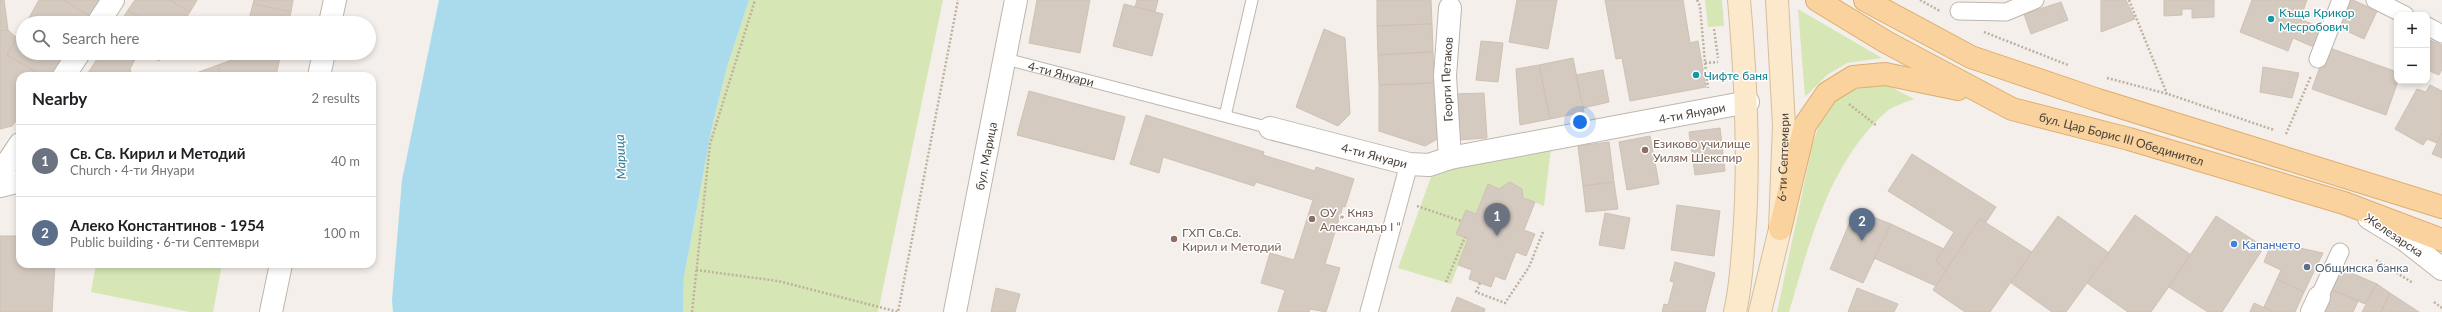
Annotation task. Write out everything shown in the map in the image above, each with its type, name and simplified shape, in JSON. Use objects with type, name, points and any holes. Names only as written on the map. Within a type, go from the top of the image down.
[{"type":"main road","points":[[1735,312],[1740,292],[1748,186],[1748,102],[1740,0]]},
{"type":"main road","name":"6-ти Септември","points":[[1760,312],[1780,229],[1784,125],[1777,0]]},
{"type":"main road","name":"бул. Цар Борис III Обединител","points":[[1817,0],[1886,42],[2012,109],[2129,139],[2344,203],[2442,240]]},
{"type":"main road","points":[[1865,0],[1971,57],[2098,100],[2442,207]]},
{"type":"main road","points":[[1780,229],[1805,125],[1827,93],[1853,77],[1885,74],[1950,86],[2012,109]]},
{"type":"street","points":[[103,16],[113,0]]},
{"type":"street","points":[[331,16],[334,0]]},
{"type":"street","name":"бул. Марица","points":[[955,312],[1006,59],[1016,0]]},
{"type":"street","points":[[1959,11],[2006,12],[2035,0]]},
{"type":"street","points":[[2318,59],[2341,0]]},
{"type":"street","points":[[2375,0],[2398,12]]},
{"type":"street","name":"Георги Петаков","points":[[1450,158],[1445,76],[1451,4]]},
{"type":"street","points":[[2430,28],[2442,34]]},
{"type":"street","points":[[67,72],[74,60]]},
{"type":"street","points":[[320,72],[322,60]]},
{"type":"street","name":"4-ти Януари","points":[[1270,128],[1409,164],[1429,164],[1450,158],[1748,102]]},
{"type":"street","points":[[0,174],[16,150]]},
{"type":"street","points":[[1369,312],[1409,164]]},
{"type":"street","points":[[0,186],[16,182]]},
{"type":"street","name":"Железарска","points":[[2344,203],[2405,240],[2442,270]]},
{"type":"street","points":[[2316,304],[2340,252]]},
{"type":"street","points":[[271,312],[280,268]]},
{"type":"lane","points":[[1225,116],[1252,0]]},
{"type":"lane","name":"4-ти Януари","points":[[1006,59],[1270,128]]},
{"type":"path","points":[[692,312],[710,144],[755,0]]},
{"type":"path","points":[[696,270],[778,281],[898,312],[958,0]]},
{"type":"path","points":[[1697,0],[1700,6],[1708,92]]},
{"type":"path","points":[[1920,0],[1941,12]]},
{"type":"path","points":[[2104,77],[2168,94],[2129,0]]},
{"type":"path","points":[[1714,29],[1718,58]]},
{"type":"path","points":[[1983,32],[2076,68]]},
{"type":"path","points":[[2286,134],[2318,59]]},
{"type":"path","points":[[1705,63],[1718,62]]},
{"type":"path","points":[[1844,100],[1877,126]]},
{"type":"path","points":[[1420,207],[1462,221]]},
{"type":"path","points":[[1480,283],[1476,292],[1505,303],[1529,267],[1543,232]]},
{"type":"path","points":[[1446,282],[1465,237]]},
{"type":"path","points":[[2376,260],[2413,283]]},
{"type":"path","points":[[2434,302],[2442,308]]},
{"type":"green space","points":[[749,0],[943,0],[878,312],[683,312],[684,277],[712,127],[727,67]]},
{"type":"green space","points":[[1705,0],[1722,0],[1724,26],[1708,27]]},
{"type":"green space","points":[[1798,9],[1882,58],[1847,63],[1827,75],[1805,97]]},
{"type":"green space","points":[[1885,84],[1914,99],[1896,106],[1886,112],[1866,132],[1850,155],[1824,204],[1805,258],[1789,312],[1777,312],[1812,147],[1824,108],[1843,92]]},
{"type":"green space","points":[[1551,148],[1544,206],[1523,198],[1522,189],[1510,182],[1499,189],[1488,184],[1476,214],[1466,210],[1456,234],[1468,239],[1451,284],[1398,268],[1431,177],[1443,173],[1461,162]]},
{"type":"green space","points":[[95,268],[221,268],[213,312],[190,312],[91,292]]},
{"type":"water","name":"Марица","points":[[439,0],[749,0],[727,67],[712,127],[684,277],[683,312],[393,312],[392,300],[402,180]]},
{"type":"building","points":[[0,0],[4,0],[8,30],[0,31]]},
{"type":"building","points":[[39,0],[63,0],[90,16],[30,16]]},
{"type":"building","points":[[63,0],[100,0],[90,16]]},
{"type":"building","points":[[135,0],[170,0],[190,12],[187,16],[138,16],[128,10]]},
{"type":"building","points":[[170,0],[197,0],[190,12]]},
{"type":"building","points":[[254,0],[293,0],[291,12],[253,4]]},
{"type":"building","points":[[1037,0],[1090,0],[1080,53],[1029,43]]},
{"type":"building","points":[[1137,0],[1158,0],[1155,12],[1135,7]]},
{"type":"building","points":[[1377,0],[1431,0],[1432,24],[1377,26]]},
{"type":"building","points":[[1517,0],[1557,0],[1548,49],[1509,42]]},
{"type":"building","points":[[1605,0],[1683,0],[1690,43],[1698,41],[1706,87],[1630,101],[1622,58],[1616,59]]},
{"type":"building","points":[[2101,0],[2126,0],[2135,19],[2101,32]]},
{"type":"building","points":[[2164,0],[2214,0],[2214,17],[2192,18],[2192,9],[2182,9],[2182,15],[2164,16]]},
{"type":"building","points":[[2252,0],[2307,0],[2300,19],[2324,29],[2316,48],[2293,38],[2288,51],[2240,32]]},
{"type":"building","points":[[2347,0],[2353,0],[2377,11],[2364,39],[2338,27]]},
{"type":"building","points":[[2061,2],[2068,20],[2031,34],[2024,14]]},
{"type":"building","points":[[253,4],[291,12],[290,16],[250,16]]},
{"type":"building","points":[[1124,4],[1163,14],[1152,56],[1113,46]]},
{"type":"building","points":[[128,10],[138,16],[124,16]]},
{"type":"building","points":[[1432,24],[1433,52],[1378,55],[1377,26]]},
{"type":"building","points":[[1324,29],[1345,38],[1350,114],[1338,126],[1296,107]]},
{"type":"building","points":[[8,30],[16,37],[7,55],[36,72],[16,72],[16,121],[12,126],[0,129],[0,31]]},
{"type":"building","points":[[16,40],[16,60],[63,60],[55,72],[36,72],[7,55]]},
{"type":"building","points":[[2430,40],[2442,45],[2442,69],[2439,75],[2430,71]]},
{"type":"building","points":[[1481,41],[1503,43],[1498,82],[1476,80]]},
{"type":"building","points":[[2327,47],[2394,71],[2394,84],[2397,84],[2386,115],[2312,89]]},
{"type":"building","points":[[1433,52],[1434,83],[1379,85],[1378,55]]},
{"type":"building","points":[[1573,58],[1584,112],[1550,119],[1539,65]]},
{"type":"building","points":[[96,60],[134,61],[130,69],[131,72],[89,72]]},
{"type":"building","points":[[232,60],[279,60],[277,72],[220,72],[218,65]]},
{"type":"building","points":[[218,65],[220,72],[199,72]]},
{"type":"building","points":[[1539,65],[1550,119],[1520,125],[1516,69]]},
{"type":"building","points":[[2263,67],[2299,73],[2292,98],[2260,92]]},
{"type":"building","points":[[1603,70],[1609,102],[1583,108],[1576,75]]},
{"type":"building","points":[[1434,83],[1439,138],[1425,146],[1379,131],[1379,85]]},
{"type":"building","points":[[2430,85],[2442,91],[2442,133],[2437,143],[2427,139],[2423,145],[2395,129],[2417,89],[2426,92]]},
{"type":"building","points":[[1029,91],[1125,117],[1114,160],[1017,135]]},
{"type":"building","points":[[1484,93],[1487,138],[1457,140],[1454,94]]},
{"type":"building","points":[[1146,115],[1264,152],[1263,155],[1315,171],[1316,167],[1354,179],[1345,207],[1343,206],[1325,264],[1340,268],[1326,312],[1310,309],[1309,312],[1278,312],[1285,290],[1261,283],[1270,253],[1294,260],[1313,200],[1256,182],[1254,186],[1163,157],[1159,173],[1130,164]]},
{"type":"building","points":[[1720,128],[1725,171],[1695,175],[1689,132]]},
{"type":"building","points":[[2442,133],[2442,158],[2432,154]]},
{"type":"building","points":[[1650,136],[1659,184],[1627,190],[1619,142]]},
{"type":"building","points":[[1609,142],[1614,182],[1583,186],[1578,146]]},
{"type":"building","points":[[1912,154],[1996,207],[1986,222],[1980,219],[1946,270],[1936,261],[1954,232],[1888,191]]},
{"type":"building","points":[[1510,182],[1522,189],[1523,198],[1535,202],[1524,230],[1535,234],[1526,256],[1516,252],[1505,280],[1495,276],[1491,287],[1469,279],[1472,270],[1458,265],[1468,239],[1456,234],[1466,210],[1476,214],[1488,184],[1499,189]]},
{"type":"building","points":[[1614,182],[1618,209],[1586,212],[1583,186]]},
{"type":"building","points":[[1677,205],[1720,211],[1714,256],[1671,250]]},
{"type":"building","points":[[1855,210],[1891,224],[1863,283],[1830,269]]},
{"type":"building","points":[[1605,213],[1630,218],[1624,249],[1599,245]]},
{"type":"building","points":[[2135,215],[2191,255],[2151,312],[2128,312],[2087,283]]},
{"type":"building","points":[[2058,216],[2109,253],[2066,312],[2052,312],[2010,282]]},
{"type":"building","points":[[2216,216],[2264,247],[2222,312],[2208,312],[2169,287]]},
{"type":"building","points":[[1980,219],[2032,252],[1990,312],[1965,312],[1933,290]]},
{"type":"building","points":[[1891,224],[1944,249],[1936,261],[1946,270],[1936,286],[1874,258]]},
{"type":"building","points":[[0,236],[16,236],[16,268],[55,268],[52,312],[0,312]]},
{"type":"building","points":[[2272,242],[2323,253],[2304,292],[2277,279],[2281,270],[2264,262]]},
{"type":"building","points":[[1675,262],[1715,273],[1705,312],[1662,312],[1664,304],[1668,305],[1674,282],[1670,281]]},
{"type":"building","points":[[2342,269],[2377,284],[2365,304],[2332,290]]},
{"type":"building","points":[[2277,279],[2304,292],[2295,312],[2275,312],[2264,307]]},
{"type":"building","points":[[2377,284],[2390,293],[2381,312],[2362,312]]},
{"type":"building","points":[[996,288],[1020,294],[1015,312],[991,312]]},
{"type":"building","points":[[1857,288],[1898,304],[1894,312],[1848,312]]},
{"type":"building","points":[[2332,290],[2358,301],[2353,312],[2320,312]]},
{"type":"building","points":[[2390,293],[2419,312],[2381,312]]},
{"type":"building","points":[[1457,297],[1485,309],[1484,312],[1451,312]]},
{"type":"building","points":[[2254,303],[2274,312],[2250,312]]},
{"type":"place","name":"Kъща Крикор Месробович","points":[[2271,19]]},
{"type":"place","name":"Чифте баня","points":[[1696,75]]},
{"type":"place","name":"Езиково училище Уилям Шекспир","points":[[1645,150]]},
{"type":"place","name":"ОУ „ Княз Александър I “","points":[[1312,219]]},
{"type":"place","name":"Св. Св. Кирил и Методий","points":[[1497,236]]},
{"type":"place","name":"ГХП Св.Св. Кирил и Методий","points":[[1174,239]]},
{"type":"place","name":"Алеко Константинов - 1954","points":[[1862,241]]},
{"type":"place","name":"Капанчето","points":[[2234,244]]},
{"type":"place","name":"Общинска банка","points":[[2307,267]]}]
